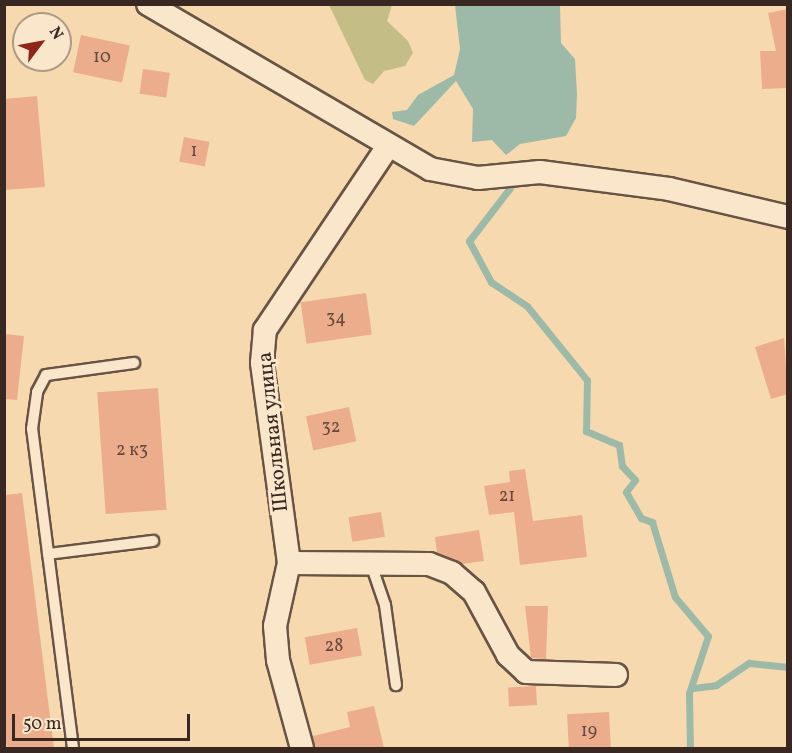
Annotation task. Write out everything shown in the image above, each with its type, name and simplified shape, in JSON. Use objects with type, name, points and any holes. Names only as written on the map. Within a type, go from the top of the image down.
[{"type":"street","points":[[148,4],[320,101],[387,148],[444,174],[478,177],[540,172],[669,189],[788,216]]},
{"type":"street","name":"Школьная улица","points":[[302,748],[278,660],[275,626],[289,563],[262,363],[265,330],[387,148]]},
{"type":"street","points":[[289,563],[372,567],[429,564],[452,573],[474,592],[508,655],[526,672],[616,675]]},
{"type":"lane","points":[[73,748],[32,429],[41,380],[56,372],[134,363]]},
{"type":"lane","points":[[48,554],[153,541]]},
{"type":"lane","points":[[372,567],[385,605],[396,685]]},
{"type":"shaded area","points":[[329,5],[392,5],[387,21],[408,41],[413,53],[405,66],[384,71],[373,84],[365,80]]},
{"type":"shaded area","points":[[455,5],[560,5],[561,43],[575,59],[577,94],[576,118],[566,136],[520,144],[506,155],[492,140],[472,142],[473,109],[456,81],[414,126],[393,119],[392,112],[407,110],[418,95],[454,75],[460,49]]},
{"type":"building","points":[[788,9],[788,88],[762,89],[760,51],[776,51],[768,13]]},
{"type":"building","points":[[81,35],[130,45],[122,83],[73,72]]},
{"type":"building","points":[[143,69],[170,73],[166,98],[140,94]]},
{"type":"building","points":[[37,96],[45,187],[4,190],[4,99]]},
{"type":"building","points":[[184,137],[210,142],[205,167],[179,162]]},
{"type":"building","points":[[366,293],[372,335],[306,344],[301,302]]},
{"type":"building","points":[[4,334],[24,336],[17,400],[4,399]]},
{"type":"building","points":[[784,338],[788,394],[771,399],[755,347]]},
{"type":"building","points":[[158,388],[167,510],[106,514],[97,392]]},
{"type":"building","points":[[349,407],[356,441],[313,450],[306,416]]},
{"type":"building","points":[[525,469],[533,521],[582,515],[587,557],[520,565],[514,512],[489,515],[484,486],[510,482],[509,471]]},
{"type":"building","points":[[22,493],[54,748],[7,748],[4,731],[4,495]]},
{"type":"building","points":[[381,512],[385,537],[352,542],[348,517]]},
{"type":"building","points":[[479,530],[484,561],[462,564],[437,553],[435,537]]},
{"type":"building","points":[[525,606],[548,606],[546,659],[531,658]]},
{"type":"building","points":[[357,628],[362,656],[310,665],[305,637]]},
{"type":"building","points":[[536,686],[537,705],[509,706],[508,687]]},
{"type":"building","points":[[374,706],[384,748],[315,748],[313,736],[350,727],[347,712]]},
{"type":"building","points":[[609,712],[611,748],[569,748],[567,714]]},
{"type":"waterway","points":[[510,188],[469,241],[491,282],[527,306],[587,380],[586,431],[619,445],[622,466],[635,480],[626,492],[641,518],[652,522],[675,597],[708,636],[689,693],[690,748]]},
{"type":"waterway","points":[[693,688],[716,685],[749,663],[788,667]]}]
